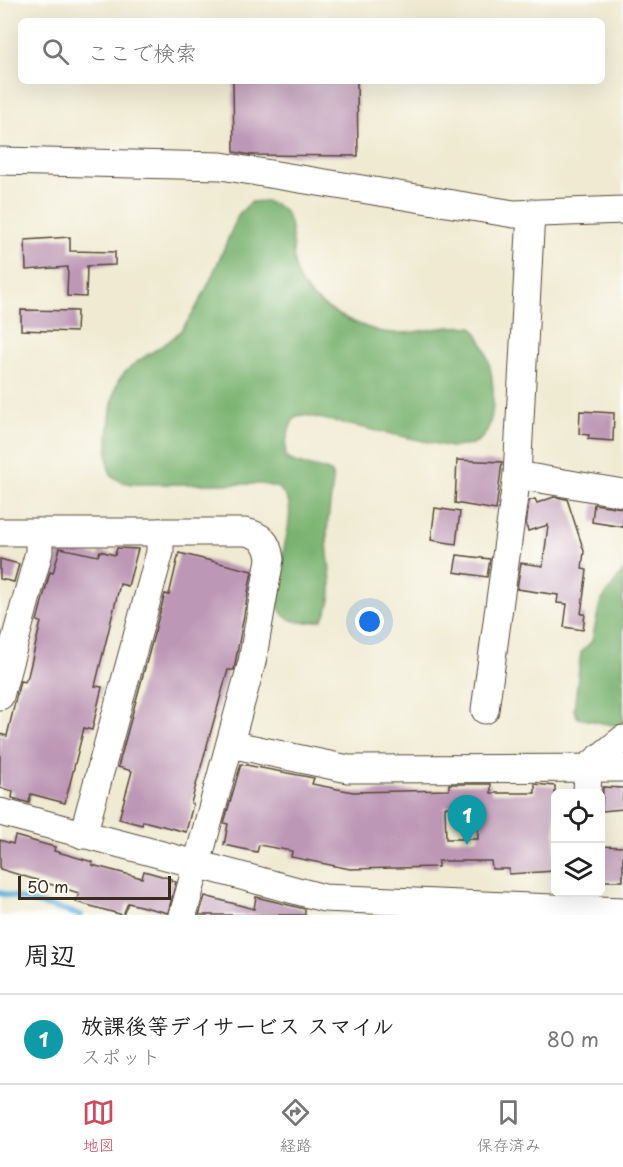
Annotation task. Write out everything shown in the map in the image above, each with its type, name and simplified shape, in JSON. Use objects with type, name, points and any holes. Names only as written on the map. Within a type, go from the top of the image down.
[{"type":"street","points":[[0,161],[221,166],[514,214],[623,210]]},
{"type":"street","points":[[485,710],[517,475],[531,213]]},
{"type":"street","points":[[517,475],[623,493]]},
{"type":"street","points":[[0,532],[245,532],[255,534],[264,540],[269,549],[270,559],[252,662],[183,915]]},
{"type":"street","points":[[2,683],[39,552],[39,532]]},
{"type":"street","points":[[82,835],[160,552],[160,532]]},
{"type":"street","points":[[588,766],[623,739]]},
{"type":"street","points":[[230,744],[348,769],[588,766],[623,768]]},
{"type":"street","points":[[587,789],[588,766]]},
{"type":"street","points":[[0,812],[294,892],[339,900],[583,906],[623,911]]},
{"type":"green space","points":[[266,201],[283,209],[288,217],[298,276],[308,293],[316,300],[345,318],[387,333],[460,326],[472,327],[485,349],[492,379],[493,410],[490,423],[482,438],[465,446],[451,447],[305,415],[296,416],[287,436],[286,458],[332,473],[327,538],[331,590],[327,610],[322,620],[297,622],[283,615],[277,601],[277,583],[289,521],[289,504],[279,488],[262,484],[131,484],[115,478],[109,467],[109,428],[113,399],[119,380],[133,365],[170,340],[185,325],[208,285],[239,214],[251,202]]},
{"type":"green space","points":[[623,571],[623,727],[578,718],[574,710],[581,652],[592,641],[600,603]]},
{"type":"building","points":[[233,84],[357,84],[358,156],[250,155],[234,152]]},
{"type":"building","points":[[70,237],[70,251],[115,252],[115,265],[87,266],[86,297],[67,296],[68,267],[26,270],[25,240]]},
{"type":"building","points":[[21,310],[77,311],[76,332],[21,330]]},
{"type":"building","points":[[580,411],[614,413],[613,441],[588,439],[589,435],[579,434]]},
{"type":"building","points":[[457,460],[502,462],[496,510],[455,503]]},
{"type":"building","points":[[554,497],[567,499],[584,551],[582,569],[587,570],[581,614],[585,614],[583,630],[564,627],[567,604],[557,603],[558,595],[517,589],[521,563],[543,566],[548,525],[528,531],[526,525],[529,501],[535,499],[537,503]]},
{"type":"building","points":[[594,504],[623,508],[623,527],[592,522]]},
{"type":"building","points":[[435,508],[460,512],[456,544],[431,540]]},
{"type":"building","points":[[60,548],[98,556],[100,551],[115,555],[117,548],[138,549],[128,586],[120,584],[95,686],[102,687],[92,730],[84,728],[65,803],[31,794],[29,803],[12,798],[13,791],[0,788],[0,734],[7,736],[20,681],[25,682],[28,676],[41,622],[37,621],[50,572],[53,573]]},
{"type":"building","points":[[179,553],[252,571],[234,670],[228,670],[191,803],[193,804],[186,832],[143,821],[142,825],[119,819],[132,771],[118,767],[165,594],[169,595]]},
{"type":"building","points":[[457,555],[490,559],[487,577],[454,572]]},
{"type":"building","points":[[0,559],[19,564],[14,582],[0,579]]},
{"type":"building","points":[[241,764],[314,778],[312,784],[353,792],[449,790],[449,784],[491,784],[491,793],[535,793],[535,784],[555,786],[555,789],[551,789],[551,871],[509,874],[509,869],[492,869],[491,861],[438,861],[438,867],[350,869],[291,857],[292,851],[259,845],[257,852],[224,845],[228,824],[224,823]],"holes":[[[445,807],[478,807],[478,839],[446,839]]]},
{"type":"building","points":[[603,787],[623,788],[623,809],[605,811],[605,789]]},
{"type":"building","points":[[15,836],[55,847],[54,851],[93,862],[92,865],[142,878],[144,871],[172,879],[171,881],[176,882],[168,913],[128,903],[123,915],[76,902],[79,893],[0,869],[0,840],[13,844]]},
{"type":"building","points":[[605,846],[623,847],[623,881],[605,881]]},
{"type":"building","points":[[205,896],[254,909],[256,897],[305,909],[305,915],[199,915]]},
{"type":"waterway","points":[[0,893],[81,915]]},
{"type":"place","name":"放課後等デイサービス スマイル","points":[[467,845]]}]
